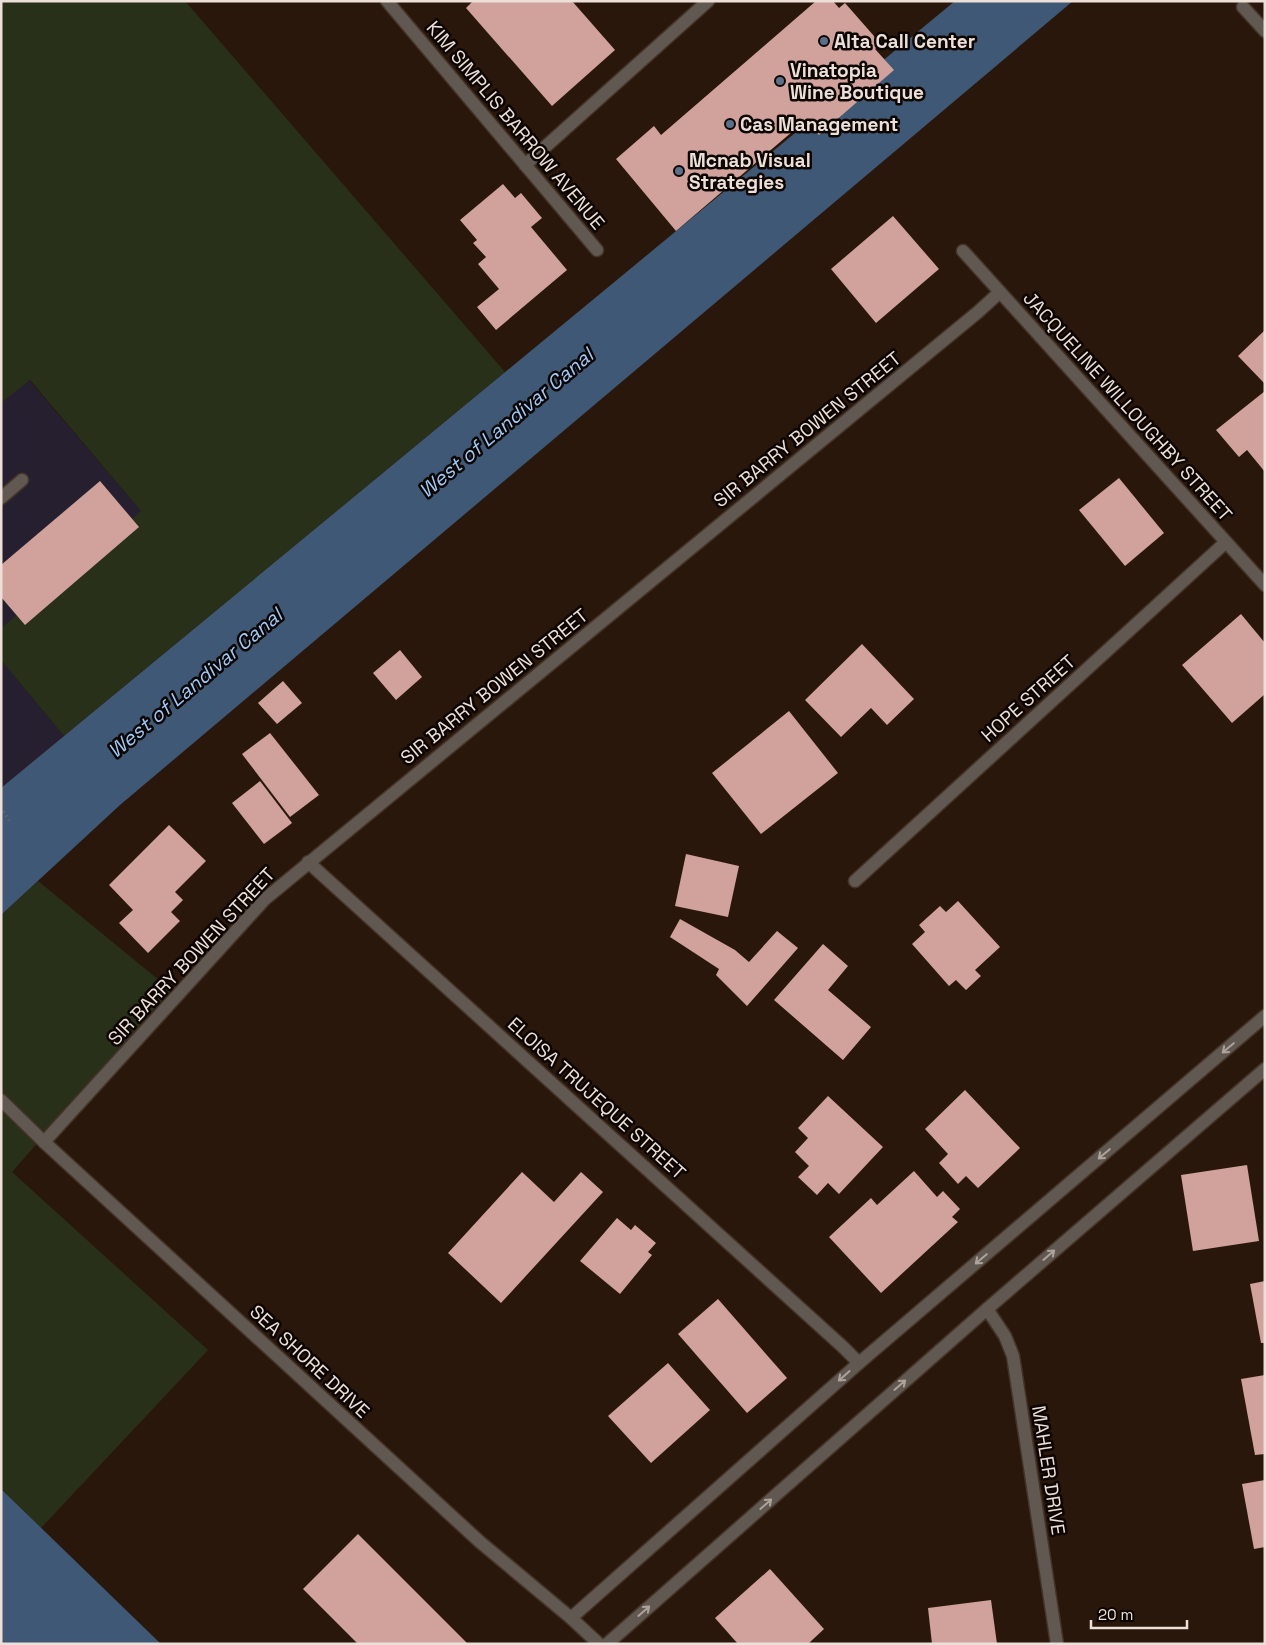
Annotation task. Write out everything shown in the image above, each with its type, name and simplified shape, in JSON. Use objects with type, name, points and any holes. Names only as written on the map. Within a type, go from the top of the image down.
[{"type":"street","name":"KIM SIMPLIS BARROW AVENUE","points":[[387,1],[597,250]]},
{"type":"street","points":[[525,165],[708,1]]},
{"type":"street","points":[[1243,7],[1265,31]]},
{"type":"street","name":"JACQUELINE WILLOUGHBY STREET","points":[[963,251],[1265,585]]},
{"type":"street","name":"SIR BARRY BOWEN STREET","points":[[44,1142],[264,900],[1000,292]]},
{"type":"street","points":[[1,498],[22,480]]},
{"type":"street","name":"HOPE STREET","points":[[854,881],[1226,542]]},
{"type":"street","name":"ELOISA TRUJEQUE STREET","points":[[308,862],[836,1340],[859,1363]]},
{"type":"street","points":[[571,1618],[859,1363],[1265,1016]]},
{"type":"street","points":[[607,1644],[987,1309],[1265,1069]]},
{"type":"street","name":"SEA SHORE DRIVE","points":[[1,1100],[44,1142],[480,1542],[600,1644]]},
{"type":"street","name":"MAHLER DRIVE","points":[[987,1309],[1005,1336],[1013,1356],[1057,1644]]},
{"type":"path","points":[[1,807],[11,824]]},
{"type":"shaded area","points":[[29,380],[141,511],[1,628],[1,403]]},
{"type":"shaded area","points":[[1,660],[64,736],[1,788]]},
{"type":"green space","points":[[1,1],[185,1],[505,372],[64,736],[1,660],[1,628],[141,511],[30,380],[1,403]]},
{"type":"green space","points":[[38,881],[171,990],[12,1172],[208,1350],[41,1528],[1,1489],[1,915]]},
{"type":"water","name":"West of Landivar Canal","points":[[955,1],[1073,1],[120,805],[1,915],[1,788]]},
{"type":"water","points":[[1,1489],[161,1644],[1,1644]]},
{"type":"building","points":[[473,1],[572,1],[615,50],[552,106],[466,8]]},
{"type":"building","points":[[816,1],[833,1],[839,8],[845,3],[881,44],[875,49],[894,70],[819,135],[806,120],[676,231],[616,159],[654,126],[661,135]]},
{"type":"building","points":[[503,184],[515,198],[521,193],[542,218],[531,227],[567,270],[496,330],[477,307],[499,289],[478,264],[486,257],[473,243],[477,240],[460,220]]},
{"type":"building","points":[[893,216],[939,269],[876,323],[831,269]]},
{"type":"building","points":[[1265,330],[1265,384],[1238,356]]},
{"type":"building","points":[[1265,391],[1265,472],[1247,450],[1239,457],[1216,430]]},
{"type":"building","points":[[1119,478],[1164,533],[1125,566],[1079,510]]},
{"type":"building","points":[[100,481],[139,527],[25,625],[1,597],[1,565]]},
{"type":"building","points":[[1241,614],[1265,643],[1265,694],[1232,723],[1182,665]]},
{"type":"building","points":[[862,644],[914,699],[887,725],[871,708],[841,737],[805,700]]},
{"type":"building","points":[[400,650],[422,677],[396,700],[373,673]]},
{"type":"building","points":[[283,681],[302,703],[277,724],[258,703]]},
{"type":"building","points":[[789,711],[838,773],[761,834],[712,773]]},
{"type":"building","points":[[270,733],[319,795],[290,817],[242,754]]},
{"type":"building","points":[[260,781],[292,823],[264,844],[232,803]]},
{"type":"building","points":[[169,825],[206,861],[175,892],[183,900],[171,912],[180,921],[148,953],[119,923],[133,910],[109,885]]},
{"type":"building","points":[[686,854],[739,866],[728,917],[675,906]]},
{"type":"building","points":[[958,901],[1000,947],[975,970],[981,976],[966,990],[956,980],[949,986],[912,944],[925,932],[919,925],[940,906],[946,912]]},
{"type":"building","points":[[680,919],[735,950],[749,962],[777,931],[798,948],[747,1006],[716,975],[719,969],[670,937]]},
{"type":"building","points":[[823,944],[848,966],[828,990],[871,1027],[843,1060],[774,1000]]},
{"type":"building","points":[[965,1090],[1020,1148],[978,1188],[966,1176],[958,1184],[939,1163],[948,1154],[925,1129]]},
{"type":"building","points":[[828,1096],[883,1147],[839,1194],[828,1183],[817,1195],[798,1177],[809,1166],[795,1152],[808,1138],[798,1128]]},
{"type":"building","points":[[1247,1165],[1259,1241],[1193,1251],[1181,1175]]},
{"type":"building","points":[[914,1171],[937,1197],[943,1191],[960,1209],[952,1217],[958,1222],[881,1293],[829,1237],[871,1198],[877,1205]]},
{"type":"building","points":[[522,1172],[554,1202],[581,1172],[603,1192],[501,1303],[448,1253]]},
{"type":"building","points":[[617,1218],[631,1230],[635,1225],[656,1243],[648,1252],[652,1255],[620,1294],[580,1261]]},
{"type":"building","points":[[1265,1281],[1265,1343],[1261,1343],[1250,1284]]},
{"type":"building","points":[[718,1299],[787,1378],[747,1413],[678,1334]]},
{"type":"building","points":[[668,1363],[710,1410],[651,1463],[608,1416]]},
{"type":"building","points":[[1265,1375],[1265,1454],[1255,1455],[1241,1379]]},
{"type":"building","points":[[1265,1480],[1265,1547],[1254,1549],[1242,1484]]},
{"type":"building","points":[[358,1534],[468,1644],[358,1644],[303,1589]]},
{"type":"building","points":[[770,1569],[824,1629],[808,1644],[738,1644],[715,1618]]},
{"type":"building","points":[[991,1600],[997,1644],[932,1644],[928,1608]]},
{"type":"place","name":"Alta Call Center","points":[[824,41]]},
{"type":"place","name":"Vinatopia Wine Boutique","points":[[780,81]]},
{"type":"place","name":"Cas Management","points":[[730,124]]},
{"type":"place","name":"Mcnab Visual Strategies","points":[[679,171]]}]
